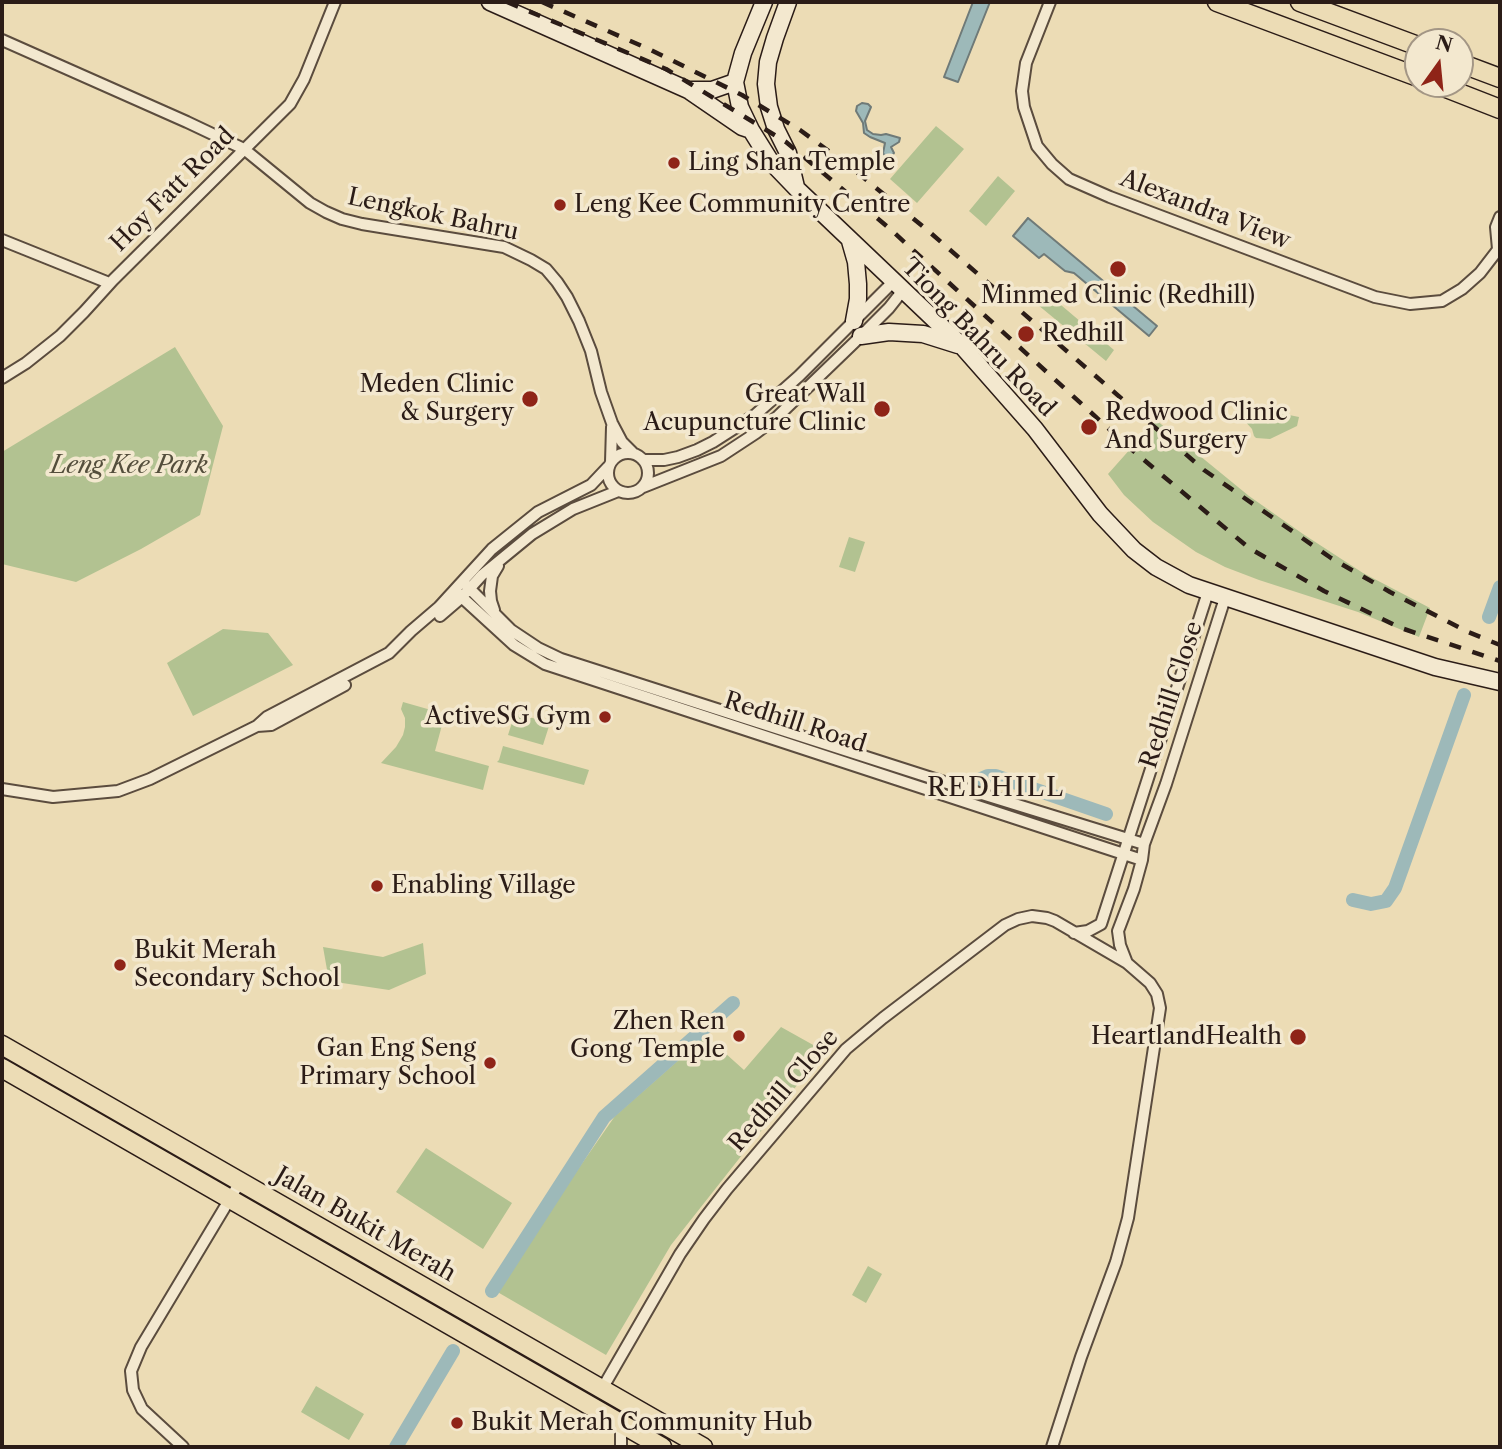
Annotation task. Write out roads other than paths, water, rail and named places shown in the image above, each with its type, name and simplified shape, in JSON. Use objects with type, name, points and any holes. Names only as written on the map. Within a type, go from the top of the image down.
[{"type":"main road","points":[[490,2],[688,90],[742,127],[751,130]]},
{"type":"main road","points":[[688,90],[712,90],[735,82],[743,53],[764,2]]},
{"type":"main road","points":[[788,2],[771,50],[766,84],[769,107],[788,153],[797,189]]},
{"type":"main road","points":[[1217,2],[1404,72]]},
{"type":"main road","points":[[1300,2],[1404,41]]},
{"type":"main road","points":[[1474,68],[1500,78]]},
{"type":"main road","name":"Tiong Bahru Road","points":[[735,82],[740,107],[771,162],[961,345],[1035,429],[1100,514],[1134,550],[1189,586],[1435,667],[1500,682]]},
{"type":"main road","points":[[1472,98],[1500,109]]},
{"type":"main road","points":[[850,240],[858,284],[857,328],[923,334],[961,345]]},
{"type":"main road","name":"Jalan Bukit Merah","points":[[2,1045],[703,1447]]},
{"type":"main road","name":"Jalan Bukit Merah","points":[[2,1068],[662,1447]]},
{"type":"street","name":"Hoy Fatt Road","points":[[2,378],[60,336],[109,283],[293,99],[304,79],[335,2]]},
{"type":"street","name":"Alexandra View","points":[[1050,2],[1026,63],[1022,91],[1024,107],[1037,146],[1069,179],[1375,297],[1410,304],[1442,301],[1462,289],[1480,273],[1499,248],[1496,227],[1500,217]]},
{"type":"street","name":"Lengkok Bahru","points":[[2,40],[244,149],[310,203],[342,219],[504,247],[546,269],[567,297],[579,321],[591,351],[612,423],[622,442],[633,453]]},
{"type":"street","points":[[2,240],[109,283]]},
{"type":"street","points":[[643,460],[678,457],[713,442],[755,415],[857,328],[888,308],[899,285]]},
{"type":"street","points":[[610,465],[609,481],[613,487],[632,494],[643,487],[721,456],[777,417],[899,285]]},
{"type":"street","name":"Lengkok Bahru","points":[[610,465],[612,423]]},
{"type":"street","points":[[462,590],[492,550],[538,512],[591,485],[620,455],[633,453],[647,465],[649,477],[643,487]]},
{"type":"street","points":[[2,789],[53,797],[118,791],[150,779],[257,726],[271,725],[392,659],[462,590],[532,534],[573,509],[618,491]]},
{"type":"street","points":[[497,616],[490,591],[492,576],[501,559]]},
{"type":"street","name":"Redhill Road","points":[[462,590],[511,630],[561,659],[1144,844]]},
{"type":"street","name":"Redhill Road","points":[[462,590],[514,645],[545,664],[1142,860]]},
{"type":"street","name":"Redhill Close","points":[[1074,933],[1101,925],[1208,592]]},
{"type":"street","name":"Redhill Close","points":[[1127,963],[1118,931],[1134,889],[1144,844],[1225,598]]},
{"type":"street","name":"Redhill Close","points":[[602,1390],[680,1254],[704,1219],[846,1048],[1004,925],[1032,916],[1047,918],[1127,963],[1150,984],[1157,994],[1160,1008],[1128,1218],[1116,1262],[1052,1447]]},
{"type":"street","points":[[183,1447],[142,1409],[133,1390],[131,1371],[141,1347],[240,1182]]},
{"type":"street","points":[[617,1421],[621,1432],[621,1447]]},
{"type":"water","points":[[973,2],[990,2],[958,82],[944,77]]},
{"type":"water","points":[[862,103],[871,107],[865,121],[867,130],[873,134],[900,138],[899,142],[891,147],[894,153],[890,159],[883,153],[885,143],[864,133],[863,123],[856,111],[857,106]]},
{"type":"water","points":[[1028,218],[1157,326],[1149,336],[1074,273],[1065,271],[1044,254],[1039,258],[1013,236]]},
{"type":"waterway","points":[[1489,617],[1500,587]]},
{"type":"waterway","points":[[1353,900],[1371,904],[1386,901],[1395,888],[1464,695]]},
{"type":"waterway","points":[[979,780],[996,776],[1106,814]]},
{"type":"waterway","points":[[492,1291],[604,1117],[733,1003]]},
{"type":"waterway","points":[[396,1447],[453,1351]]},
{"type":"railway","points":[[507,2],[666,69],[786,142],[889,228],[1131,449],[1249,548],[1324,591],[1401,628],[1500,661]]},
{"type":"railway","points":[[542,2],[651,50],[742,95],[800,130],[926,229],[1204,470],[1331,558],[1390,592],[1468,632],[1500,645]]},
{"type":"place","name":"Ling Shan Temple","points":[[674,163]]},
{"type":"place","name":"Leng Kee Community Centre","points":[[560,205]]},
{"type":"place","name":"Minmed Clinic (Redhill)","points":[[1118,269]]},
{"type":"place","name":"Redhill","points":[[1026,334]]},
{"type":"place","name":"Meden Clinic & Surgery","points":[[530,399]]},
{"type":"place","name":"Great Wall Acupuncture Clinic","points":[[882,409]]},
{"type":"place","name":"Redwood Clinic And Surgery","points":[[1089,427]]},
{"type":"place","name":"ActiveSG Gym","points":[[605,717]]},
{"type":"place","name":"Enabling Village","points":[[377,886]]},
{"type":"place","name":"Bukit Merah Secondary School","points":[[120,965]]},
{"type":"place","name":"Zhen Ren Gong Temple","points":[[739,1036]]},
{"type":"place","name":"HeartlandHealth","points":[[1298,1037]]},
{"type":"place","name":"Gan Eng Seng Primary School","points":[[490,1063]]},
{"type":"place","name":"Bukit Merah Community Hub","points":[[457,1423]]},
{"type":"district","name":"REDHILL","points":[[996,788]]},
{"type":"park label","name":"Leng Kee Park","points":[[129,466]]}]
